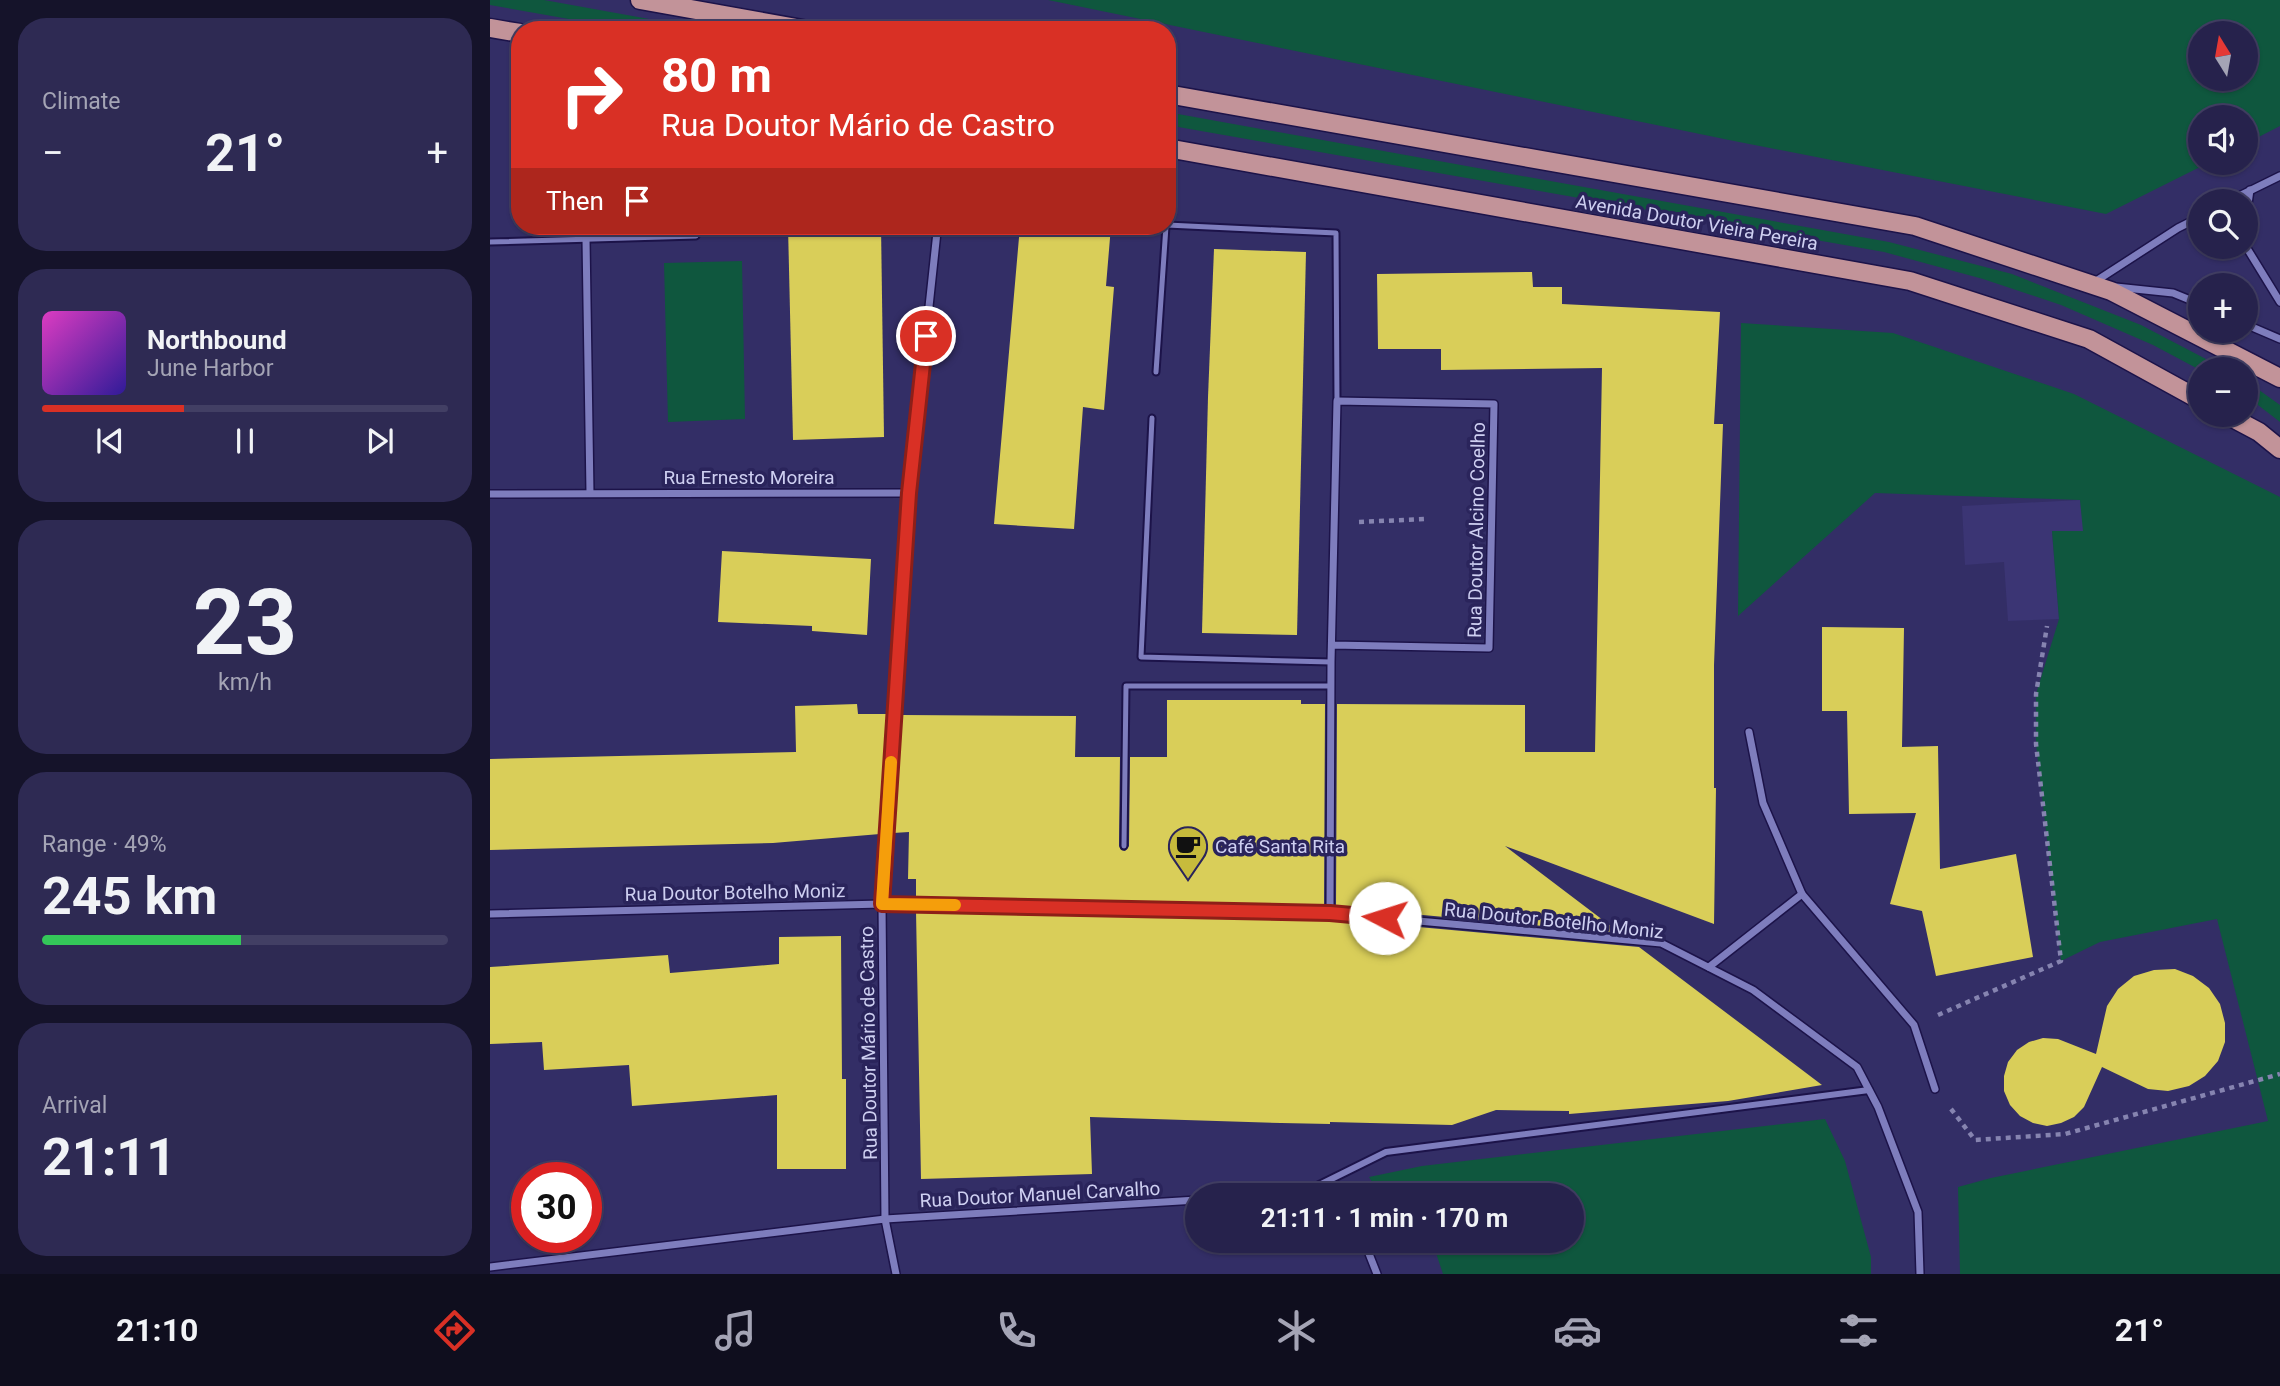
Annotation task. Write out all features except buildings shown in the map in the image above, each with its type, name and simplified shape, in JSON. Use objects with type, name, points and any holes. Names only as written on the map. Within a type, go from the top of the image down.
[{"type":"main road","points":[[640,0],[758,21]]},
{"type":"main road","points":[[490,27],[511,31]]},
{"type":"main road","name":"Avenida Doutor Vieira Pereira","points":[[1176,96],[1915,226],[2111,291],[2280,378]]},
{"type":"main road","name":"Avenida Doutor Vieira Pereira","points":[[1176,150],[1910,281],[2089,339],[2188,393]]},
{"type":"main road","points":[[2250,427],[2280,449]]},
{"type":"street","points":[[2252,189],[2280,176]]},
{"type":"street","points":[[2091,284],[2188,224]]},
{"type":"street","name":"Rua Doutor Mário de Castro","points":[[895,1274],[885,1219],[882,904],[909,493],[937,235]]},
{"type":"street","points":[[586,239],[590,494]]},
{"type":"street","points":[[2254,259],[2280,302]]},
{"type":"street","name":"Avenida Doutor Vieira Pereira","points":[[2091,284],[2173,293],[2188,299]]},
{"type":"street","points":[[2258,330],[2280,339]]},
{"type":"street","points":[[1330,913],[1331,662],[1337,401]]},
{"type":"street","name":"Rua Doutor Alcino Coelho","points":[[1332,645],[1489,648],[1490,621],[1494,404],[1337,401]]},
{"type":"street","name":"Rua Ernesto Moreira","points":[[490,494],[909,493]]},
{"type":"street","points":[[1749,732],[1763,803],[1802,894],[1914,1025],[1935,1089]]},
{"type":"street","points":[[1709,967],[1802,894]]},
{"type":"street","name":"Rua Doutor Botelho Moniz","points":[[490,914],[882,904],[1330,913],[1661,943],[1753,990],[1798,1021],[1857,1068],[1869,1090],[1918,1212],[1920,1274]]},
{"type":"street","points":[[1323,1183],[1386,1152],[1869,1090]]},
{"type":"street","name":"Rua Doutor Manuel Carvalho","points":[[490,1267],[885,1219],[1185,1201]]},
{"type":"street","points":[[1369,1253],[1377,1274]]},
{"type":"lane","points":[[1176,226],[1336,233],[1337,401]]},
{"type":"lane","points":[[1156,372],[1166,235]]},
{"type":"lane","points":[[490,242],[696,236]]},
{"type":"lane","points":[[1152,418],[1141,657],[1331,662]]},
{"type":"lane","points":[[1124,846],[1126,686],[1331,686]]},
{"type":"path","points":[[1334,523],[1425,519]]},
{"type":"path","points":[[1914,1025],[2061,961],[2036,744],[2036,694],[2047,626]]},
{"type":"path","points":[[1935,1089],[1975,1140],[2065,1134],[2280,1074]]},
{"type":"shaded area","points":[[2080,500],[2084,531],[2052,532],[2059,619],[2008,621],[2004,562],[1965,565],[1962,506]]},
{"type":"green space","points":[[490,0],[544,0],[660,21],[580,21],[490,5]]},
{"type":"green space","points":[[1048,0],[2280,0],[2280,126],[2258,137],[2258,105],[2188,105],[2188,173],[2106,214],[1176,26],[1176,21],[1150,21]]},
{"type":"green space","points":[[1176,114],[1889,242],[2012,274],[2141,325],[2202,357],[2188,357],[2188,364],[2153,345],[2061,305],[1983,279],[1884,252],[1176,127]]},
{"type":"green space","points":[[742,261],[745,419],[668,422],[664,263]]},
{"type":"green space","points":[[1741,323],[1893,333],[2074,394],[2280,497],[2280,1274],[1960,1274],[1958,1187],[2268,1121],[2217,919],[2100,942],[2061,961],[2036,744],[2036,694],[2059,619],[2052,531],[2083,531],[2080,500],[1875,493],[1738,616]]},
{"type":"green space","points":[[2258,389],[2280,405],[2280,422],[2258,405]]},
{"type":"green space","points":[[1825,1119],[1845,1161],[1871,1257],[1871,1274],[1443,1274],[1436,1253],[1584,1253],[1584,1183],[1373,1183],[1369,1177],[1422,1166]]},
{"type":"slow traffic","points":[[891,762],[882,904],[955,905]]},
{"type":"place","name":"Café Santa Rita","points":[[1188,880]]},
{"type":"route","points":[[926,336],[909,493],[882,904],[1330,913],[1385,918]]}]
